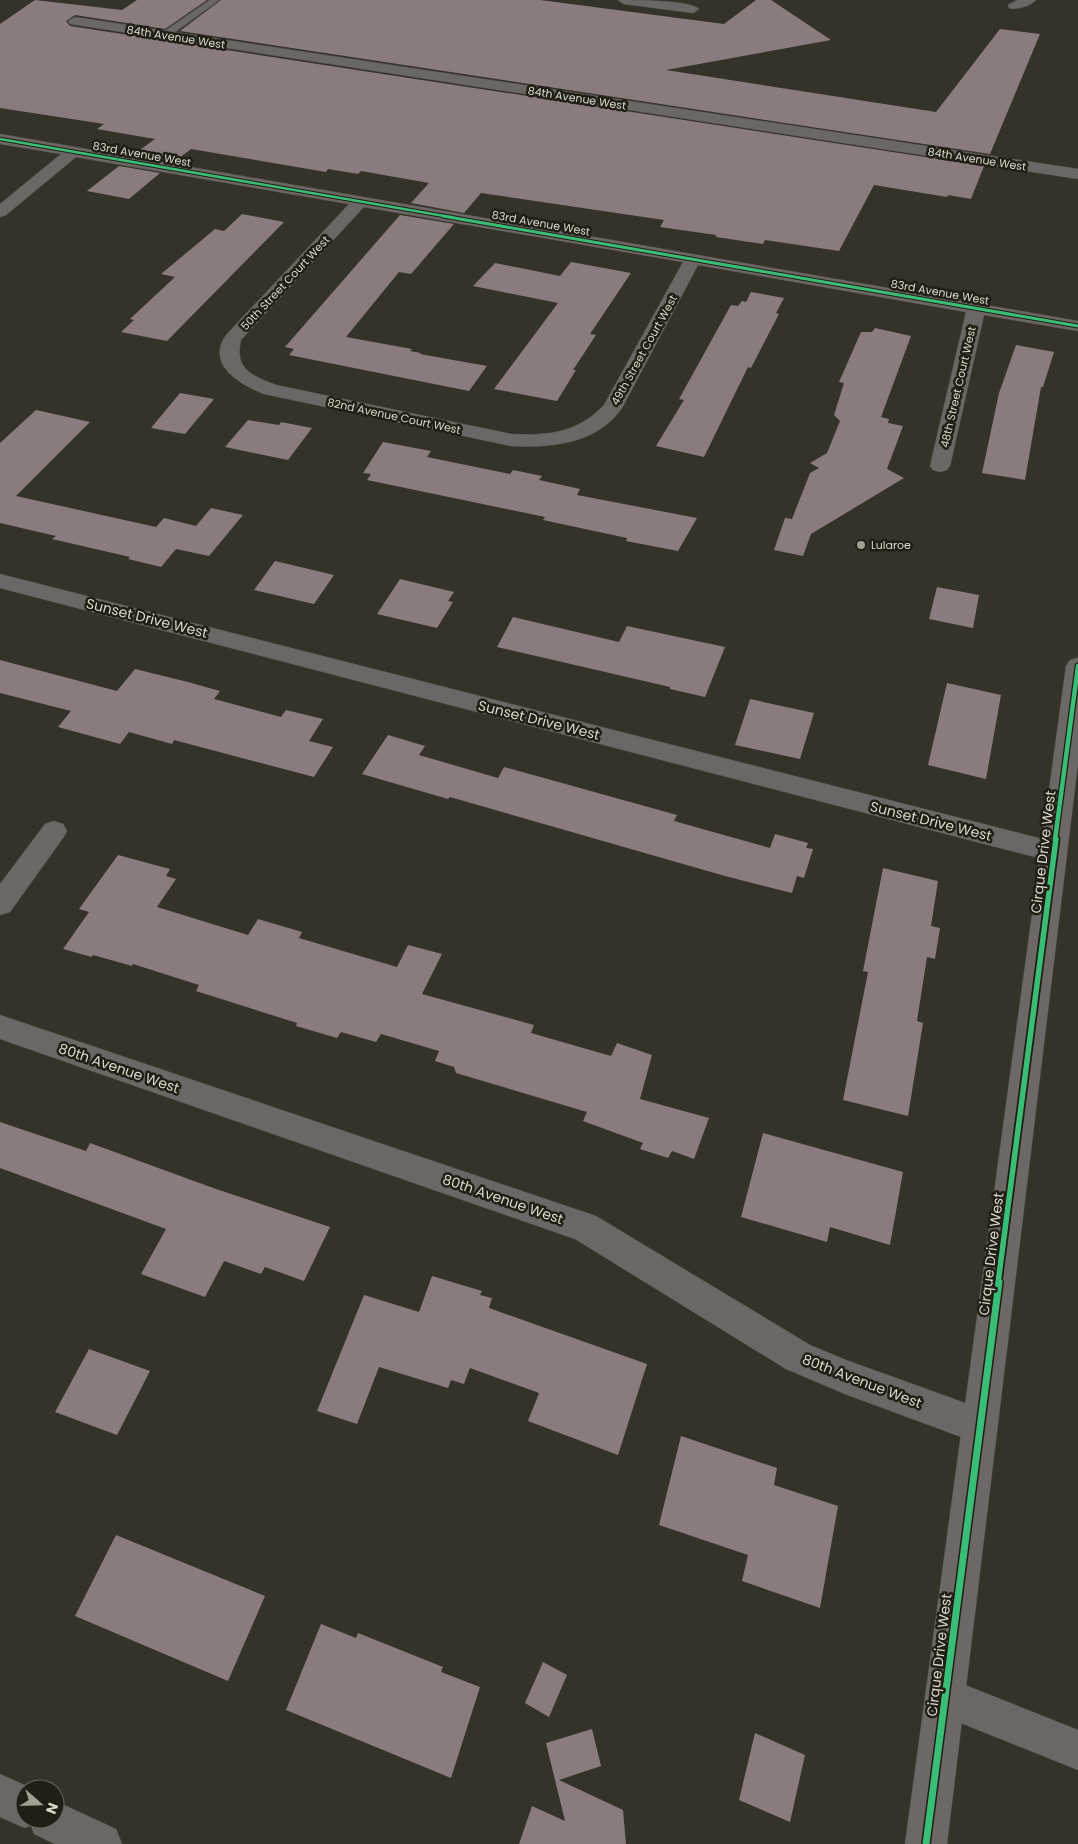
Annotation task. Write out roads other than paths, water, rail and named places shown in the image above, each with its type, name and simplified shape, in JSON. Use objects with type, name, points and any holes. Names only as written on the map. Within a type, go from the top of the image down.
[{"type":"street","points":[[624,0],[693,9]]},
{"type":"street","points":[[1014,5],[1030,0]]},
{"type":"street","name":"84th Avenue West","points":[[75,21],[1078,174]]},
{"type":"street","name":"83rd Avenue West","points":[[0,139],[1078,326]]},
{"type":"street","points":[[0,212],[73,152]]},
{"type":"street","name":"50th Street Court West","points":[[236,370],[230,359],[232,339],[360,202]]},
{"type":"street","name":"49th Street Court West","points":[[557,440],[574,436],[604,419],[612,408],[693,259]]},
{"type":"street","name":"48th Street Court West","points":[[940,466],[976,309]]},
{"type":"street","name":"82nd Avenue Court West","points":[[236,370],[253,383],[271,390],[511,440],[532,442],[557,440]]},
{"type":"street","name":"Sunset Drive West","points":[[0,581],[1066,855]]},
{"type":"street","name":"Cirque Drive West","points":[[926,1844],[980,1426],[1066,855],[1078,666]]},
{"type":"street","points":[[0,904],[54,831]]},
{"type":"street","name":"80th Avenue West","points":[[0,1027],[585,1227],[798,1357],[845,1377],[980,1426]]},
{"type":"street","points":[[945,1697],[1078,1750]]},
{"type":"street","points":[[0,1795],[15,1803]]},
{"type":"street","points":[[65,1827],[101,1844]]},
{"type":"lane","points":[[165,35],[215,0]]},
{"type":"place","name":"Lularoe","points":[[861,545]]}]
